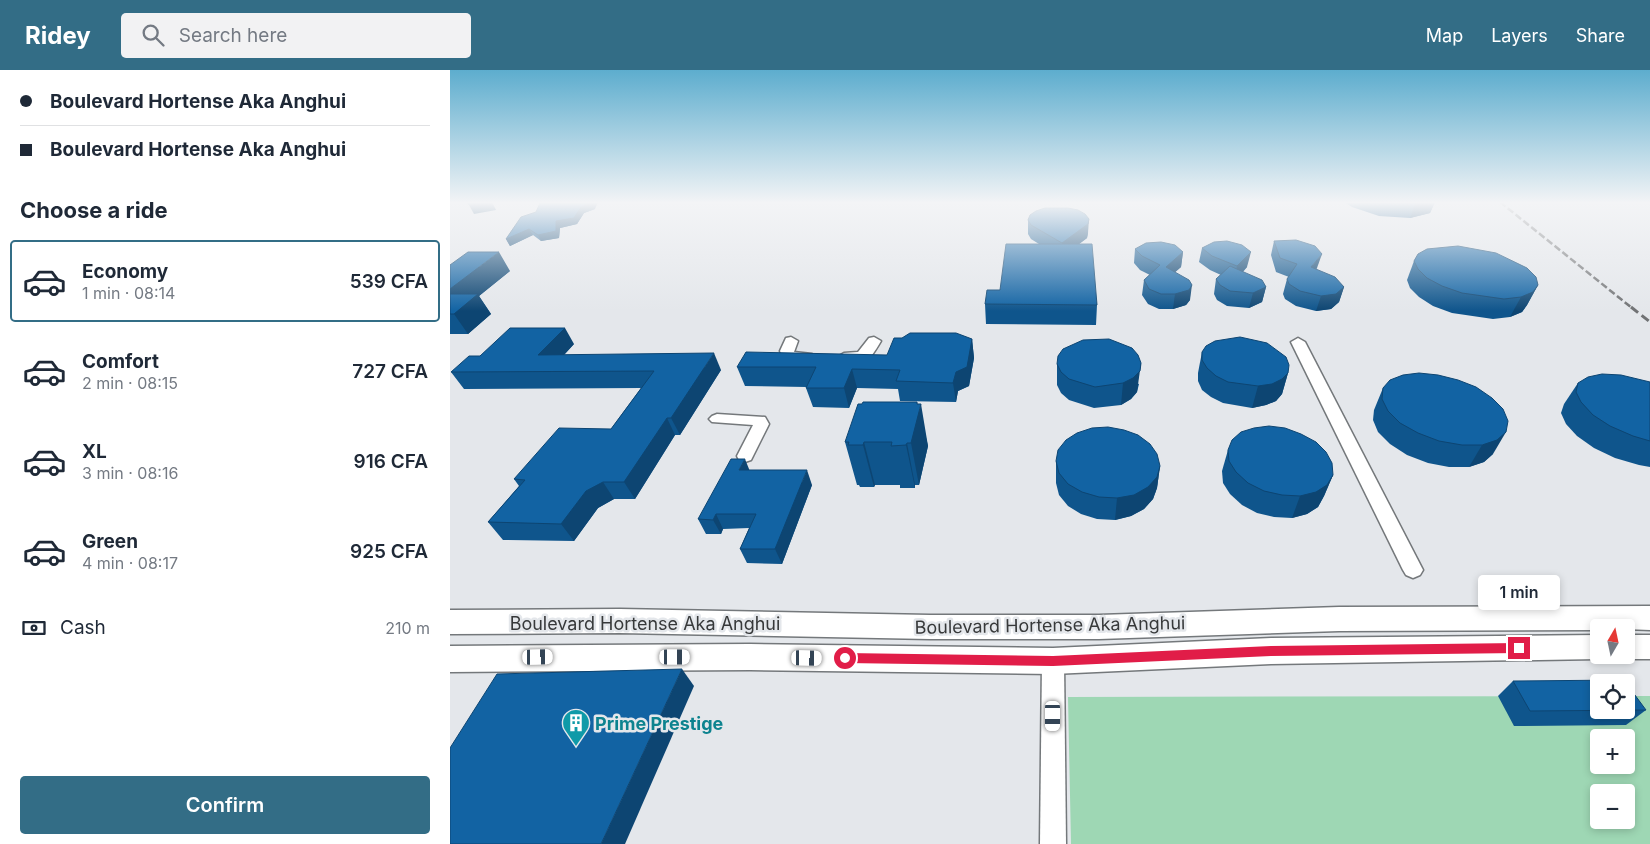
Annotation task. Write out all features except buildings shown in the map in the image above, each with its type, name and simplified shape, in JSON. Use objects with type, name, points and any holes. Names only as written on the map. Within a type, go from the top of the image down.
[{"type":"main road","name":"Boulevard Hortense Aka Anghui","points":[[450,622],[620,621],[1099,627],[1339,619],[1650,618]]},
{"type":"main road","name":"Boulevard Hortense Aka Anghui","points":[[450,659],[750,657],[1053,661],[1289,651],[1590,647]]},
{"type":"main road","points":[[1635,647],[1650,647]]},
{"type":"street","points":[[1298,342],[1413,570]]},
{"type":"street","points":[[717,419],[760,420],[761,424],[745,456]]},
{"type":"street","points":[[1053,661],[1053,844]]},
{"type":"lane","points":[[791,341],[787,352],[789,356],[828,357],[859,357],[868,353],[874,342]]},
{"type":"green space","points":[[1590,696],[1590,719],[1635,719],[1635,696],[1650,696],[1650,844],[1071,844],[1068,697]]},
{"type":"railway","points":[[1545,238],[1632,308]]},
{"type":"railway","points":[[1631,307],[1650,322]]},
{"type":"place","name":"Prime Prestige","points":[[576,747]]},
{"type":"route","points":[[845,658],[1053,661],[1271,651],[1519,648]]}]
